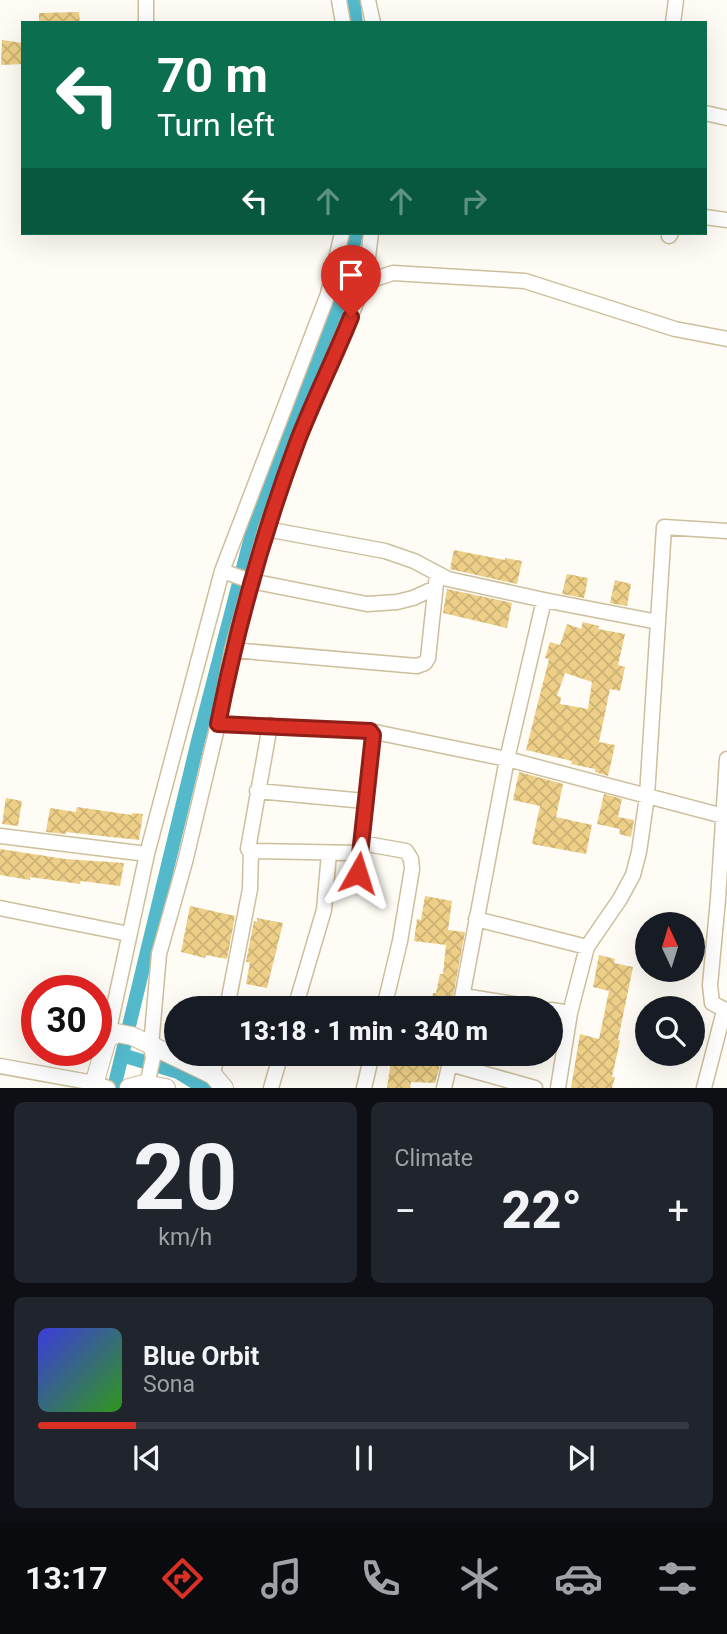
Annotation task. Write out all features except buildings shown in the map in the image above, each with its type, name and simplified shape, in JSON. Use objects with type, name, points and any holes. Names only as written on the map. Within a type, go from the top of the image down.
[{"type":"main road","points":[[101,1087],[119,1036],[152,1057],[218,1082]]},
{"type":"main road","points":[[138,1086],[166,1088]]},
{"type":"street","points":[[146,0],[146,21]]},
{"type":"street","points":[[339,0],[343,21]]},
{"type":"street","points":[[368,0],[373,21]]},
{"type":"street","points":[[673,21],[676,0]]},
{"type":"street","points":[[707,113],[727,118]]},
{"type":"street","points":[[707,216],[727,220]]},
{"type":"street","points":[[119,1036],[130,934],[147,855],[226,572],[328,294],[342,235]]},
{"type":"street","points":[[138,1086],[152,1057],[159,954],[185,862],[218,724],[232,650],[266,529],[299,438],[365,282],[371,235]]},
{"type":"street","points":[[365,282],[393,273],[525,281],[675,329],[727,339]]},
{"type":"street","points":[[558,1088],[570,1013],[587,947],[620,899],[633,875],[639,852],[647,796],[664,527],[727,531]]},
{"type":"street","points":[[266,529],[385,551],[414,561],[436,581]]},
{"type":"street","points":[[226,572],[251,581],[367,604],[413,598],[436,581],[448,579],[658,622]]},
{"type":"street","points":[[232,650],[417,666],[425,663],[428,658],[436,581]]},
{"type":"street","points":[[462,996],[507,759],[544,600]]},
{"type":"street","points":[[218,724],[370,731],[507,759],[725,816]]},
{"type":"street","points":[[229,996],[250,889],[251,851],[248,847],[270,725]]},
{"type":"street","points":[[358,873],[374,738],[370,731]]},
{"type":"street","points":[[704,1088],[726,1011],[712,1003],[710,985],[725,816],[727,759]]},
{"type":"street","points":[[257,792],[365,801]]},
{"type":"street","points":[[0,836],[147,855]]},
{"type":"street","points":[[251,851],[329,853],[360,848],[406,851],[411,859],[412,869],[400,941],[387,996]]},
{"type":"street","points":[[299,996],[324,910],[329,853]]},
{"type":"street","points":[[0,908],[130,934]]},
{"type":"street","points":[[476,919],[587,947]]},
{"type":"street","points":[[563,1012],[570,1013]]},
{"type":"street","points":[[0,1066],[101,1087]]},
{"type":"street","points":[[271,1088],[277,1066]]},
{"type":"street","points":[[364,1088],[369,1066]]},
{"type":"street","points":[[444,1088],[449,1066]]},
{"type":"street","points":[[471,1066],[535,1088]]},
{"type":"waterway","points":[[353,0],[356,21]]},
{"type":"waterway","points":[[114,1088],[198,741],[258,510],[342,297],[356,235]]},
{"type":"waterway","points":[[122,1055],[178,1072],[204,1088]]},
{"type":"route","points":[[351,317],[299,438],[266,529],[232,650],[218,724],[370,731],[374,738],[358,873]]}]
